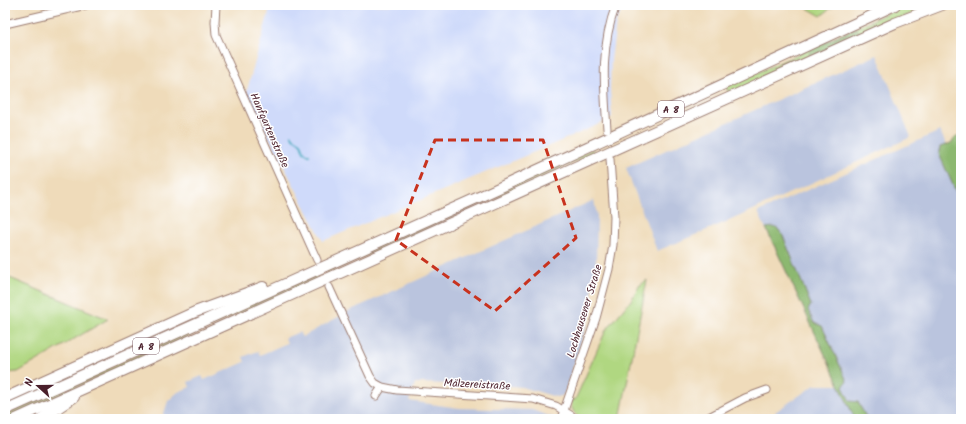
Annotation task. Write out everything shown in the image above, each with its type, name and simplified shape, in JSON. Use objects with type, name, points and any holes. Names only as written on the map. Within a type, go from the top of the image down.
[{"type":"highway","name":"A 8","points":[[5,410],[514,180],[895,5]]},
{"type":"highway","name":"A 8","points":[[16,419],[847,45],[942,5]]},
{"type":"highway","points":[[5,398],[196,312],[276,282],[287,283]]},
{"type":"highway","points":[[5,390],[31,381],[39,383]]},
{"type":"highway","points":[[40,419],[62,407],[92,385]]},
{"type":"street","points":[[5,24],[86,5]]},
{"type":"street","name":"Hanfgartenstraße","points":[[216,5],[216,35],[317,260]]},
{"type":"street","points":[[607,129],[604,86],[604,54],[609,28],[616,5]]},
{"type":"street","name":"Lochhausener Straße","points":[[561,419],[596,318],[609,269],[613,246],[614,217],[610,159]]},
{"type":"street","points":[[329,287],[366,369],[376,383],[382,387],[376,396]]},
{"type":"street","name":"Mälzereistraße","points":[[382,387],[397,390],[533,399],[547,402],[564,410],[577,419]]},
{"type":"street","points":[[705,419],[745,398],[767,390]]},
{"type":"highlighted area","points":[[435,140],[543,140],[576,238],[495,311],[396,240]]},
{"type":"shaded area","points":[[271,5],[624,5],[616,23],[611,60],[610,89],[612,117],[591,128],[323,241],[246,94]]},
{"type":"shaded area","points":[[877,55],[911,137],[740,216],[657,251],[626,168]]},
{"type":"shaded area","points":[[940,131],[961,176],[961,419],[778,419],[775,412],[815,385],[839,385],[758,212]]},
{"type":"shaded area","points":[[594,200],[597,216],[596,266],[588,321],[565,392],[562,396],[556,397],[522,387],[503,385],[415,383],[409,401],[459,408],[532,410],[557,419],[162,419],[168,401],[178,392],[190,387],[188,382],[202,376],[204,380],[245,362],[243,357],[258,351],[260,355],[287,343],[285,338],[299,332],[302,337],[351,310]]},
{"type":"green space","points":[[802,5],[835,5],[821,16]]},
{"type":"green space","points":[[905,5],[931,5],[729,94],[726,87]]},
{"type":"green space","points":[[857,29],[859,33],[827,49],[809,55],[810,50]]},
{"type":"green space","points":[[961,134],[961,203],[939,154],[940,147],[951,143],[955,137]]},
{"type":"green space","points":[[593,149],[594,153],[327,273],[326,270]]},
{"type":"green space","points":[[774,227],[779,230],[783,236],[811,305],[808,310],[814,323],[822,326],[847,381],[843,387],[850,401],[858,402],[867,419],[855,419],[766,228]]},
{"type":"green space","points":[[317,274],[319,277],[5,419],[5,415]]},
{"type":"green space","points":[[5,276],[108,319],[18,372],[5,373]]},
{"type":"green space","points":[[647,280],[620,419],[592,420],[581,418],[574,412],[571,406],[571,399],[575,400],[606,330],[632,299],[639,286]]},
{"type":"waterway","points":[[292,135],[293,138],[301,143],[304,152],[309,155]]}]
